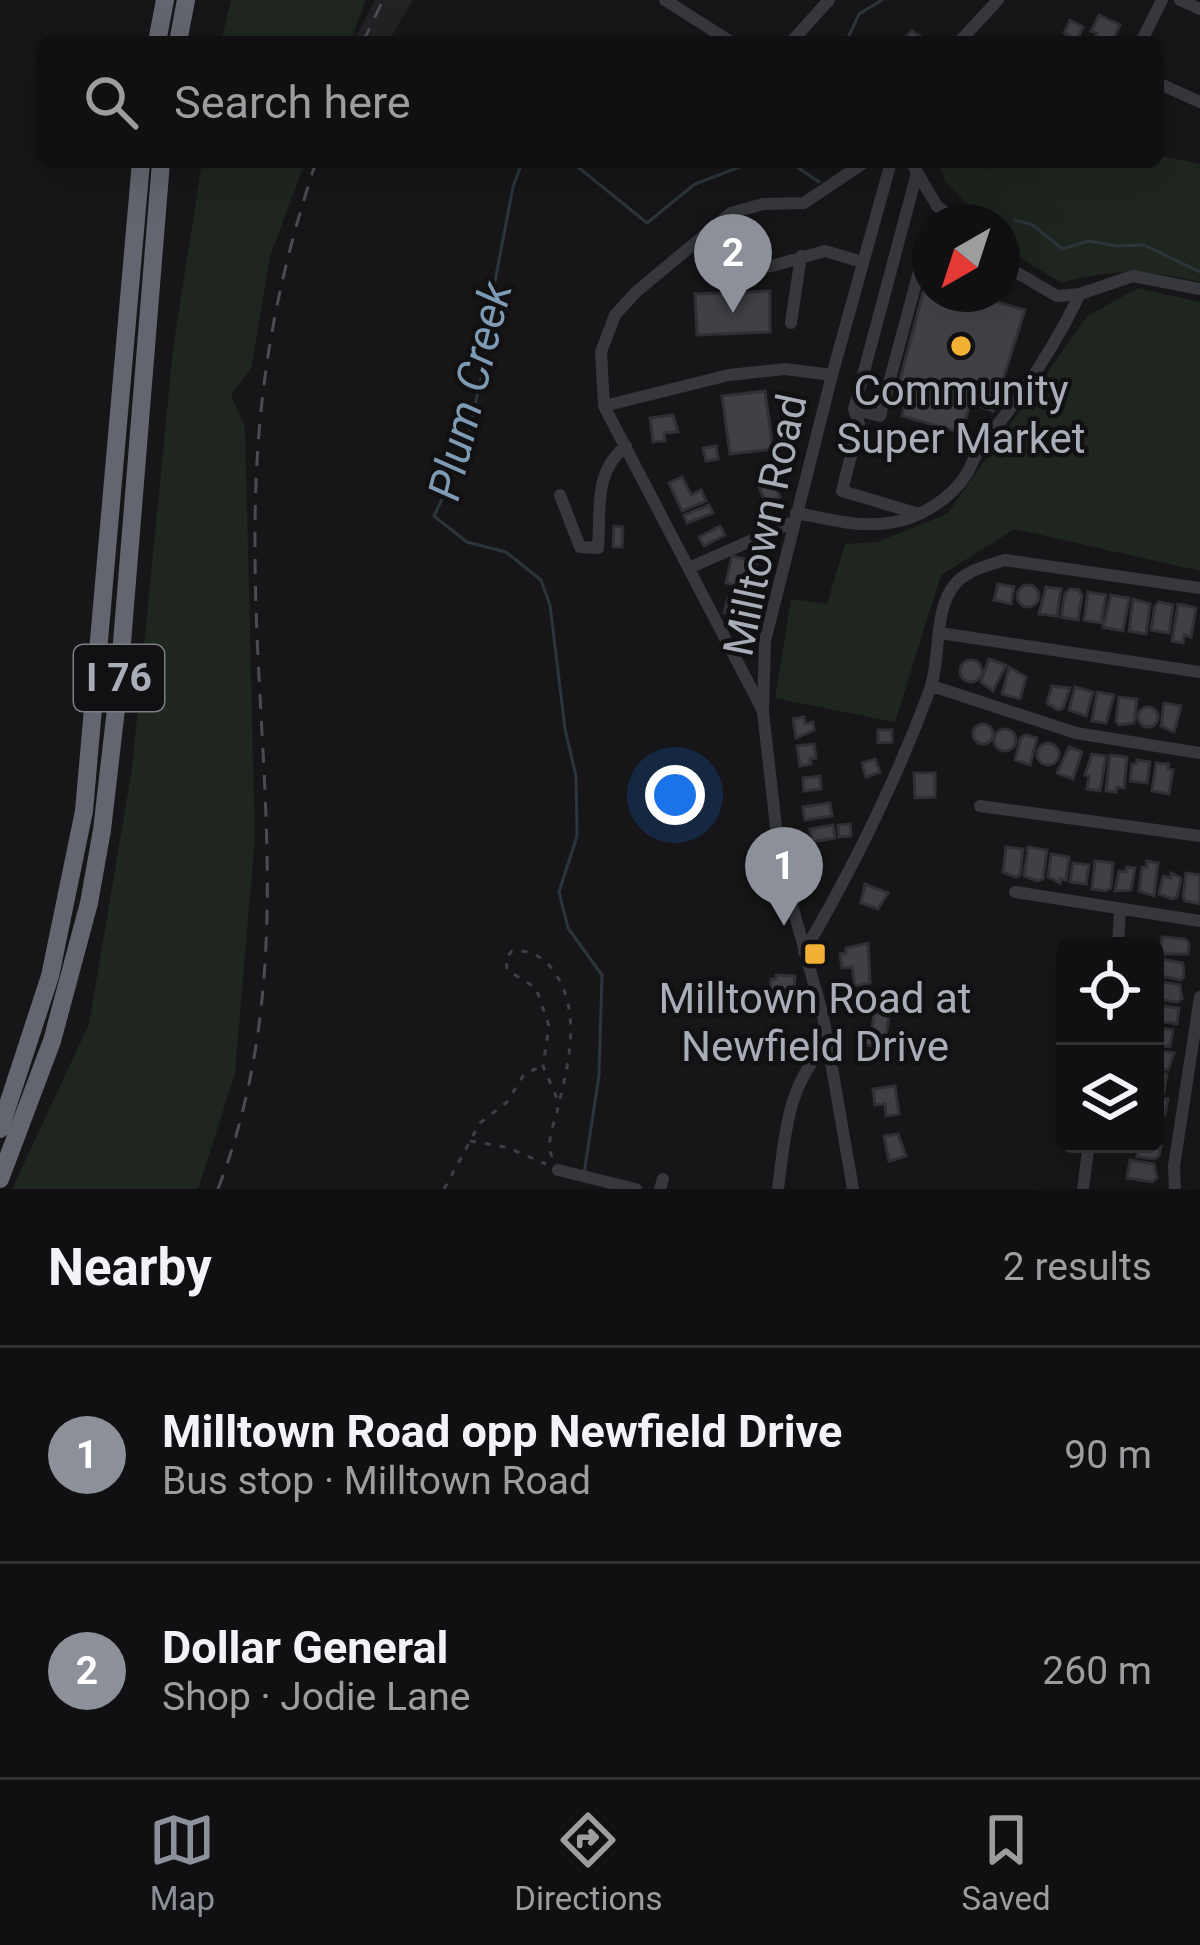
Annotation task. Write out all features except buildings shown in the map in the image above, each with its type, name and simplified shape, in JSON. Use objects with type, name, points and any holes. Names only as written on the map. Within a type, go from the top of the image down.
[{"type":"highway","points":[[158,36],[165,0]]},
{"type":"highway","points":[[179,36],[186,0]]},
{"type":"highway","name":"I 76","points":[[0,1129],[50,976],[86,794],[140,168]]},
{"type":"highway","name":"I 76","points":[[0,1179],[52,1042],[89,903],[102,830],[118,692],[161,168]]},
{"type":"street","points":[[665,0],[722,36]]},
{"type":"street","points":[[687,13],[696,0]]},
{"type":"street","points":[[797,36],[830,0]]},
{"type":"street","points":[[965,36],[998,0]]},
{"type":"street","points":[[1144,36],[1162,0]]},
{"type":"street","points":[[1180,0],[1200,10]]},
{"type":"street","points":[[1164,86],[1200,102]]},
{"type":"street","points":[[763,712],[604,406],[602,352],[615,315],[636,292],[731,213],[763,204],[804,203],[856,168]]},
{"type":"street","name":"Milltown Road","points":[[853,1189],[828,1045],[780,862],[763,712],[765,641],[889,168]]},
{"type":"street","points":[[914,168],[936,204]]},
{"type":"street","points":[[914,168],[854,409],[859,424],[842,490],[919,514]]},
{"type":"street","points":[[707,272],[772,266],[825,251],[886,281]]},
{"type":"street","points":[[791,323],[801,256]]},
{"type":"street","points":[[1020,274],[1057,296],[1080,294],[1133,276],[1200,290]]},
{"type":"street","points":[[689,568],[794,518],[890,524],[945,498],[965,477],[979,447],[1013,410],[1059,338],[1080,294]]},
{"type":"street","points":[[854,409],[880,416],[912,298]]},
{"type":"street","points":[[604,406],[730,375],[785,369],[832,375]]},
{"type":"street","points":[[560,495],[580,547],[598,548],[604,469],[626,446]]},
{"type":"street","points":[[804,952],[859,858],[932,686],[944,608],[956,583],[1005,560],[1200,588]]},
{"type":"street","points":[[940,633],[1200,672]]},
{"type":"street","points":[[932,686],[1076,733],[1200,753]]},
{"type":"street","points":[[980,806],[1200,836]]},
{"type":"street","points":[[1015,892],[1200,921]]},
{"type":"street","points":[[1118,937],[1120,908]]},
{"type":"street","points":[[1175,1189],[1174,1166],[1200,1001]]},
{"type":"street","points":[[778,1189],[795,1091],[808,1063],[828,1045]]},
{"type":"street","points":[[1083,1189],[1088,1153]]},
{"type":"street","points":[[558,1170],[636,1189]]},
{"type":"path","points":[[558,1170],[548,1149],[559,1103],[571,1046],[567,991],[550,964],[527,950],[512,951],[506,958],[507,970],[536,988],[549,1026],[543,1066],[559,1103]]},
{"type":"path","points":[[444,1189],[480,1123],[507,1102],[525,1073],[543,1066]]},
{"type":"path","points":[[470,1141],[506,1147],[558,1170]]},
{"type":"shaded area","points":[[231,0],[366,0],[352,36],[222,36]]},
{"type":"shaded area","points":[[375,0],[413,0],[392,36],[356,36]]},
{"type":"shaded area","points":[[1164,156],[1200,164],[1200,282],[1130,272],[1061,283],[1020,257],[1020,204],[967,204],[945,181],[940,168],[1164,168]]},
{"type":"shaded area","points":[[201,168],[303,168],[270,257],[251,369],[231,395],[245,427],[255,838],[235,1074],[198,1189],[12,1189],[89,1024],[132,769],[173,349]]},
{"type":"shaded area","points":[[1138,288],[1200,302],[1200,571],[1015,529],[941,575],[895,722],[775,698],[791,599],[827,604],[845,544],[877,542],[947,514],[1087,316]]},
{"type":"waterway","name":"Plum Creek","points":[[849,36],[859,14],[882,0]]},
{"type":"waterway","name":"Plum Creek","points":[[520,168],[465,451],[434,516],[467,542],[506,552],[541,580],[550,605],[565,729],[576,776],[577,836],[559,892],[568,928],[602,975],[599,1075],[584,1174]]},
{"type":"waterway","name":"Plum Creek","points":[[579,168],[647,223],[695,184],[737,168]]},
{"type":"waterway","points":[[799,168],[819,182]]},
{"type":"waterway","points":[[1020,222],[1033,225],[1062,249],[1089,241],[1144,245],[1200,272]]},
{"type":"railway","points":[[366,36],[383,0]]},
{"type":"railway","points":[[218,1189],[243,1109],[266,950],[255,547],[262,399],[277,305],[314,168]]},
{"type":"place","name":"Dollar General","points":[[733,313]]},
{"type":"place","name":"Community Super Market","points":[[961,346]]},
{"type":"place","name":"Milltown Road opp Newfield Drive","points":[[784,926]]},
{"type":"place","name":"Milltown Road at Newfield Drive","points":[[815,954]]}]
